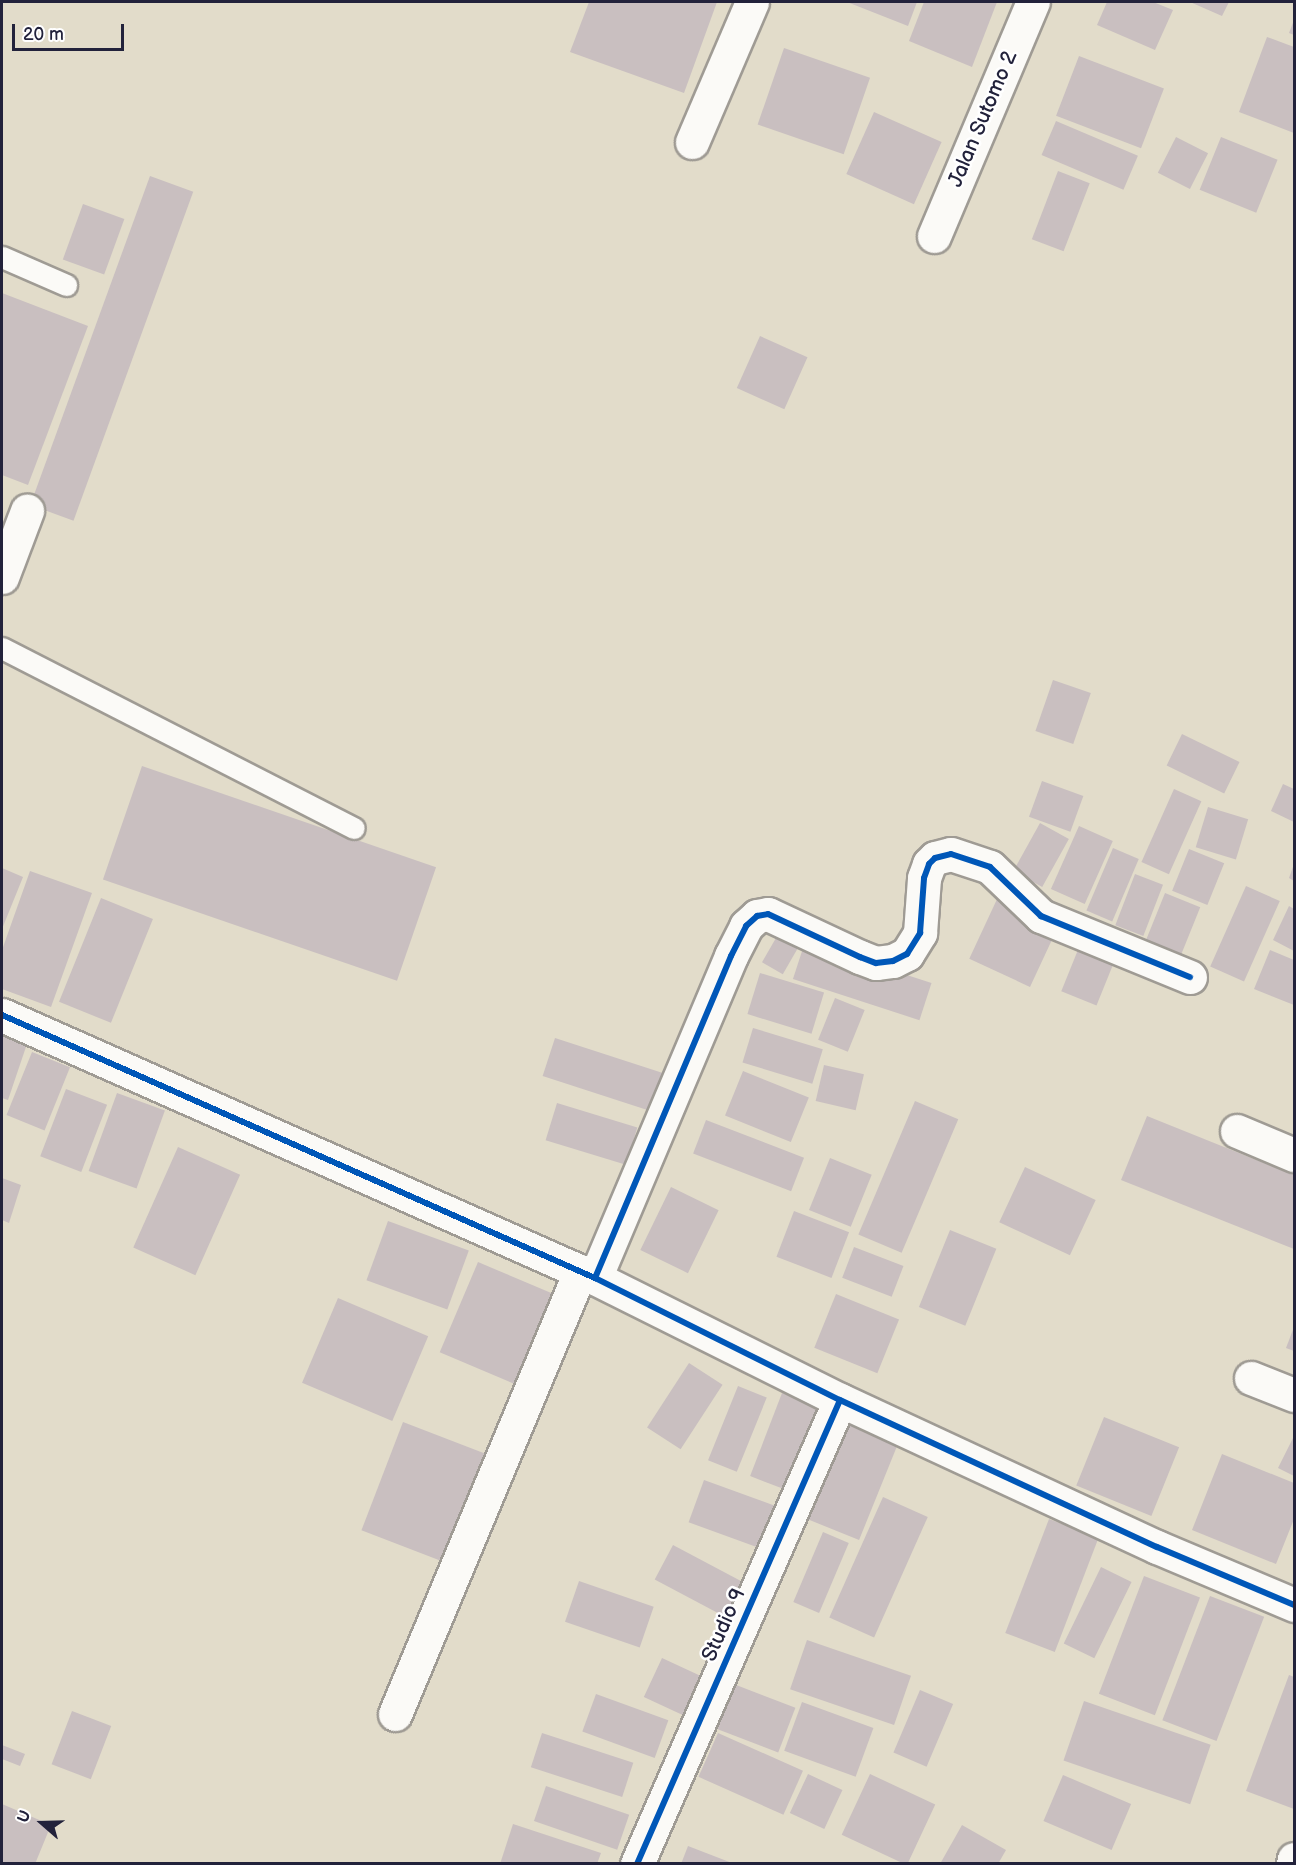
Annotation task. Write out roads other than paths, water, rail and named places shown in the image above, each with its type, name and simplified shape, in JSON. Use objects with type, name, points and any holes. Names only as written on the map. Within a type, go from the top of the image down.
[{"type":"street","points":[[692,142],[752,2]]},
{"type":"street","name":"Jalan Sutomo 2","points":[[934,236],[1033,2]]},
{"type":"street","points":[[2,576],[27,511]]},
{"type":"street","points":[[395,1714],[588,1274],[746,926],[757,916],[768,914],[860,957],[876,963],[893,961],[907,954],[920,933],[924,879],[929,864],[935,858],[951,854],[990,867],[1041,916],[1190,977]]},
{"type":"street","points":[[2,1015],[588,1274],[840,1400],[1157,1547],[1294,1605]]},
{"type":"street","points":[[1237,1131],[1294,1155]]},
{"type":"street","points":[[1251,1378],[1294,1395]]},
{"type":"street","name":"Studio 9","points":[[638,1863],[840,1400]]},
{"type":"street","points":[[1293,1863],[1294,1859]]},
{"type":"lane","points":[[2,257],[66,285]]},
{"type":"lane","points":[[2,648],[354,828]]}]
